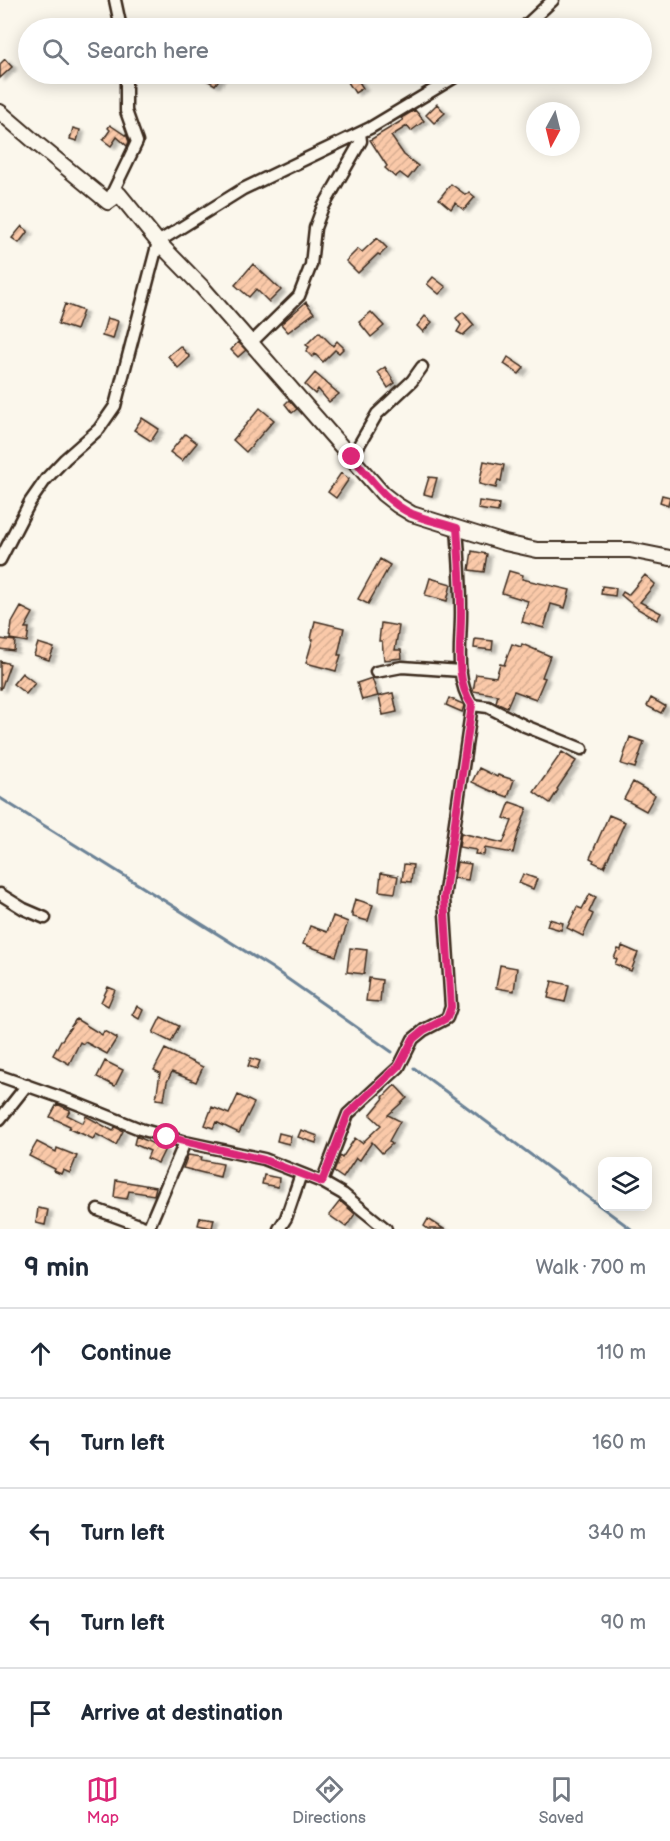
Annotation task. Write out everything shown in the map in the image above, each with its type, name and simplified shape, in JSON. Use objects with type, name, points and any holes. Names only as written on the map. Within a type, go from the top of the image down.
[{"type":"street","points":[[115,0],[119,18]]},
{"type":"street","points":[[534,18],[553,0]]},
{"type":"street","points":[[108,202],[137,142],[126,111],[126,84]]},
{"type":"street","points":[[0,560],[30,502],[46,479],[99,429],[115,406],[158,242],[243,189],[360,133],[443,84]]},
{"type":"street","points":[[0,112],[108,202]]},
{"type":"street","points":[[251,343],[299,296],[311,265],[315,228],[322,209],[361,141],[360,133]]},
{"type":"street","points":[[108,202],[119,194],[158,242],[202,287],[383,494],[397,505],[412,514],[505,543],[537,550],[630,550],[670,558]]},
{"type":"street","points":[[352,457],[377,414],[412,381],[423,367]]},
{"type":"street","points":[[322,1182],[348,1114],[399,1066],[413,1039],[424,1030],[447,1018],[451,1007],[444,898],[472,705],[462,688],[460,671],[461,609],[457,528]]},
{"type":"street","points":[[376,672],[402,667],[460,671]]},
{"type":"street","points":[[472,705],[488,707],[525,726],[582,749]]},
{"type":"street","points":[[0,894],[24,909],[45,918]]},
{"type":"street","points":[[0,1076],[140,1129],[264,1160],[322,1182],[343,1194],[386,1229]]},
{"type":"street","points":[[0,1119],[27,1085]]},
{"type":"street","points":[[98,1210],[149,1229],[185,1142]]},
{"type":"street","points":[[279,1229],[286,1218],[301,1174]]},
{"type":"building","points":[[5,59],[12,67],[0,78],[0,64]]},
{"type":"building","points":[[349,84],[360,84],[363,88],[355,93]]},
{"type":"building","points":[[437,104],[445,113],[434,123],[426,115]]},
{"type":"building","points":[[415,110],[424,121],[411,131],[407,126],[391,136],[404,155],[418,166],[408,179],[400,173],[395,177],[385,168],[387,166],[370,140]]},
{"type":"building","points":[[110,125],[126,134],[129,142],[127,146],[117,137],[111,146],[103,140],[110,130],[108,128]]},
{"type":"building","points":[[73,128],[80,130],[77,141],[70,139]]},
{"type":"building","points":[[451,184],[466,195],[469,192],[475,197],[464,210],[455,203],[451,209],[439,199]]},
{"type":"building","points":[[22,226],[28,231],[19,243],[12,238]]},
{"type":"building","points":[[377,238],[387,248],[358,273],[346,261],[358,249],[362,252]]},
{"type":"building","points":[[253,264],[281,290],[269,302],[256,289],[249,297],[235,285]]},
{"type":"building","points":[[433,277],[446,287],[439,294],[427,284]]},
{"type":"building","points":[[306,302],[314,313],[288,332],[281,324]]},
{"type":"building","points":[[65,304],[83,311],[76,330],[58,324]]},
{"type":"building","points":[[371,312],[384,326],[371,337],[359,322]]},
{"type":"building","points":[[463,312],[474,325],[463,335],[457,332],[461,325],[456,318]]},
{"type":"building","points":[[425,316],[432,322],[423,332],[417,326]]},
{"type":"building","points":[[107,318],[118,321],[113,339],[102,336]]},
{"type":"building","points":[[319,332],[333,346],[337,341],[344,348],[339,353],[335,350],[323,362],[315,354],[312,357],[306,351],[309,347],[306,345]]},
{"type":"building","points":[[238,342],[246,350],[238,357],[231,350]]},
{"type":"building","points":[[180,346],[190,357],[178,368],[168,356]]},
{"type":"building","points":[[508,357],[524,368],[519,374],[504,364]]},
{"type":"building","points":[[385,367],[395,383],[388,388],[378,372]]},
{"type":"building","points":[[315,373],[339,394],[329,402],[318,389],[315,394],[305,385]]},
{"type":"building","points":[[289,400],[297,409],[292,413],[285,404]]},
{"type":"building","points":[[260,408],[274,420],[246,452],[233,440]]},
{"type":"building","points":[[142,418],[159,429],[151,441],[134,430]]},
{"type":"building","points":[[185,434],[197,443],[182,461],[170,452]]},
{"type":"building","points":[[484,461],[504,465],[501,481],[498,480],[496,488],[479,484]]},
{"type":"building","points":[[341,473],[349,479],[336,498],[328,492]]},
{"type":"building","points":[[429,477],[437,478],[432,496],[424,494]]},
{"type":"building","points":[[662,495],[670,497],[668,505],[660,502]]},
{"type":"building","points":[[479,501],[499,504],[498,512],[478,509]]},
{"type":"building","points":[[472,551],[487,554],[484,572],[469,570]]},
{"type":"building","points":[[380,559],[390,565],[368,604],[358,599]]},
{"type":"building","points":[[509,571],[523,575],[522,579],[570,590],[565,608],[551,604],[544,628],[522,622],[528,601],[502,593]]},
{"type":"building","points":[[645,575],[655,584],[640,602],[661,613],[657,620],[638,609],[621,595],[623,592],[628,595]]},
{"type":"building","points":[[430,578],[451,584],[447,601],[425,595]]},
{"type":"building","points":[[602,586],[616,588],[615,596],[601,594]]},
{"type":"building","points":[[21,607],[33,613],[25,628],[29,628],[27,642],[10,639],[12,623]]},
{"type":"building","points":[[315,621],[344,628],[338,655],[341,655],[336,671],[306,663],[313,639],[311,639]]},
{"type":"building","points":[[381,623],[399,626],[395,650],[401,650],[402,658],[384,660],[382,641],[379,641]]},
{"type":"building","points":[[0,639],[15,641],[14,651],[0,649]]},
{"type":"building","points":[[475,639],[493,641],[492,650],[474,648]]},
{"type":"building","points":[[38,643],[54,648],[49,660],[34,655]]},
{"type":"building","points":[[512,644],[521,647],[522,644],[550,656],[542,677],[545,678],[536,699],[514,691],[507,707],[496,702],[498,695],[473,691],[476,674],[496,677],[500,664],[504,665]]},
{"type":"building","points":[[0,661],[10,664],[1,689],[0,689]]},
{"type":"building","points":[[22,673],[35,683],[26,694],[13,684]]},
{"type":"building","points":[[372,678],[378,696],[362,700],[357,683]]},
{"type":"building","points":[[393,693],[397,712],[383,715],[379,696]]},
{"type":"building","points":[[449,698],[463,704],[462,712],[446,705]]},
{"type":"building","points":[[651,698],[665,706],[661,713],[647,706]]},
{"type":"building","points":[[630,737],[644,742],[635,768],[621,764]]},
{"type":"building","points":[[562,752],[576,761],[550,803],[534,792]]},
{"type":"building","points":[[479,768],[497,777],[498,775],[514,780],[508,797],[472,782]]},
{"type":"building","points":[[633,782],[655,795],[646,811],[624,799]]},
{"type":"building","points":[[510,802],[527,808],[513,853],[485,848],[484,855],[475,854],[476,850],[459,847],[461,833],[503,843],[512,821],[504,818]]},
{"type":"building","points":[[609,815],[625,822],[604,867],[590,858]]},
{"type":"building","points":[[457,862],[471,864],[468,880],[454,878]]},
{"type":"building","points":[[404,864],[413,865],[411,882],[402,881]]},
{"type":"building","points":[[381,873],[398,876],[395,893],[379,891]]},
{"type":"building","points":[[523,874],[537,879],[533,889],[519,883]]},
{"type":"building","points":[[590,894],[596,897],[589,912],[593,914],[583,936],[567,928],[577,907],[582,909]]},
{"type":"building","points":[[355,899],[373,905],[368,921],[353,917],[351,914]]},
{"type":"building","points":[[333,916],[348,922],[336,956],[303,944],[310,926],[327,932]]},
{"type":"building","points":[[549,919],[563,923],[561,930],[547,926]]},
{"type":"building","points":[[622,946],[638,953],[631,971],[615,964],[617,959],[614,958]]},
{"type":"building","points":[[350,948],[367,950],[364,974],[347,972]]},
{"type":"building","points":[[500,965],[517,968],[514,991],[496,988]]},
{"type":"building","points":[[369,978],[382,980],[380,1002],[366,1001]]},
{"type":"building","points":[[552,981],[569,985],[565,1002],[548,998]]},
{"type":"building","points":[[108,987],[115,990],[108,1006],[101,1002]]},
{"type":"building","points":[[137,1006],[143,1010],[139,1019],[132,1015]]},
{"type":"building","points":[[161,1017],[179,1026],[171,1042],[153,1033]]},
{"type":"building","points":[[76,1019],[102,1035],[104,1031],[117,1038],[107,1054],[85,1042],[83,1044],[80,1042],[69,1064],[53,1055]]},
{"type":"building","points":[[165,1049],[203,1067],[196,1082],[172,1072],[167,1082],[164,1100],[156,1099],[160,1073],[154,1070]]},
{"type":"building","points":[[251,1058],[260,1061],[257,1069],[248,1066]]},
{"type":"building","points":[[105,1061],[123,1070],[115,1086],[97,1077]]},
{"type":"building","points":[[395,1085],[407,1098],[388,1115],[400,1121],[389,1141],[392,1144],[382,1153],[372,1142],[360,1160],[356,1158],[343,1178],[334,1172],[340,1156],[342,1158],[355,1138],[362,1143],[381,1125],[370,1115]]},
{"type":"building","points":[[238,1095],[254,1103],[239,1133],[216,1122],[213,1128],[205,1125],[212,1107],[229,1114]]},
{"type":"building","points":[[57,1104],[70,1110],[67,1115],[83,1123],[86,1116],[113,1131],[115,1127],[123,1131],[116,1145],[96,1134],[93,1139],[76,1132],[69,1129],[70,1126],[50,1117]]},
{"type":"building","points":[[301,1130],[318,1136],[316,1143],[298,1137]]},
{"type":"building","points":[[279,1133],[291,1136],[289,1144],[277,1141]]},
{"type":"building","points":[[136,1136],[165,1149],[158,1163],[147,1158],[150,1151],[134,1144]]},
{"type":"building","points":[[37,1142],[56,1152],[57,1148],[77,1156],[70,1173],[63,1170],[61,1174],[29,1156]]},
{"type":"building","points":[[188,1155],[223,1164],[220,1177],[183,1168]]},
{"type":"building","points":[[264,1175],[279,1178],[278,1187],[262,1184]]},
{"type":"building","points":[[116,1180],[156,1187],[154,1195],[129,1191],[127,1199],[114,1197]]},
{"type":"building","points":[[340,1201],[355,1214],[346,1227],[329,1215]]},
{"type":"building","points":[[38,1208],[48,1210],[45,1225],[36,1223]]},
{"type":"building","points":[[200,1217],[214,1219],[212,1228],[198,1225]]},
{"type":"building","points":[[428,1219],[444,1229],[428,1229],[424,1226]]},
{"type":"waterway","points":[[0,798],[272,968],[392,1052]]},
{"type":"waterway","points":[[414,1068],[631,1229]]},
{"type":"route","points":[[167,1137],[264,1160],[322,1182],[348,1114],[399,1066],[413,1039],[424,1030],[447,1018],[451,1007],[444,898],[472,705],[462,688],[460,671],[461,609],[457,528],[412,514],[397,505],[383,494],[352,457]]}]
